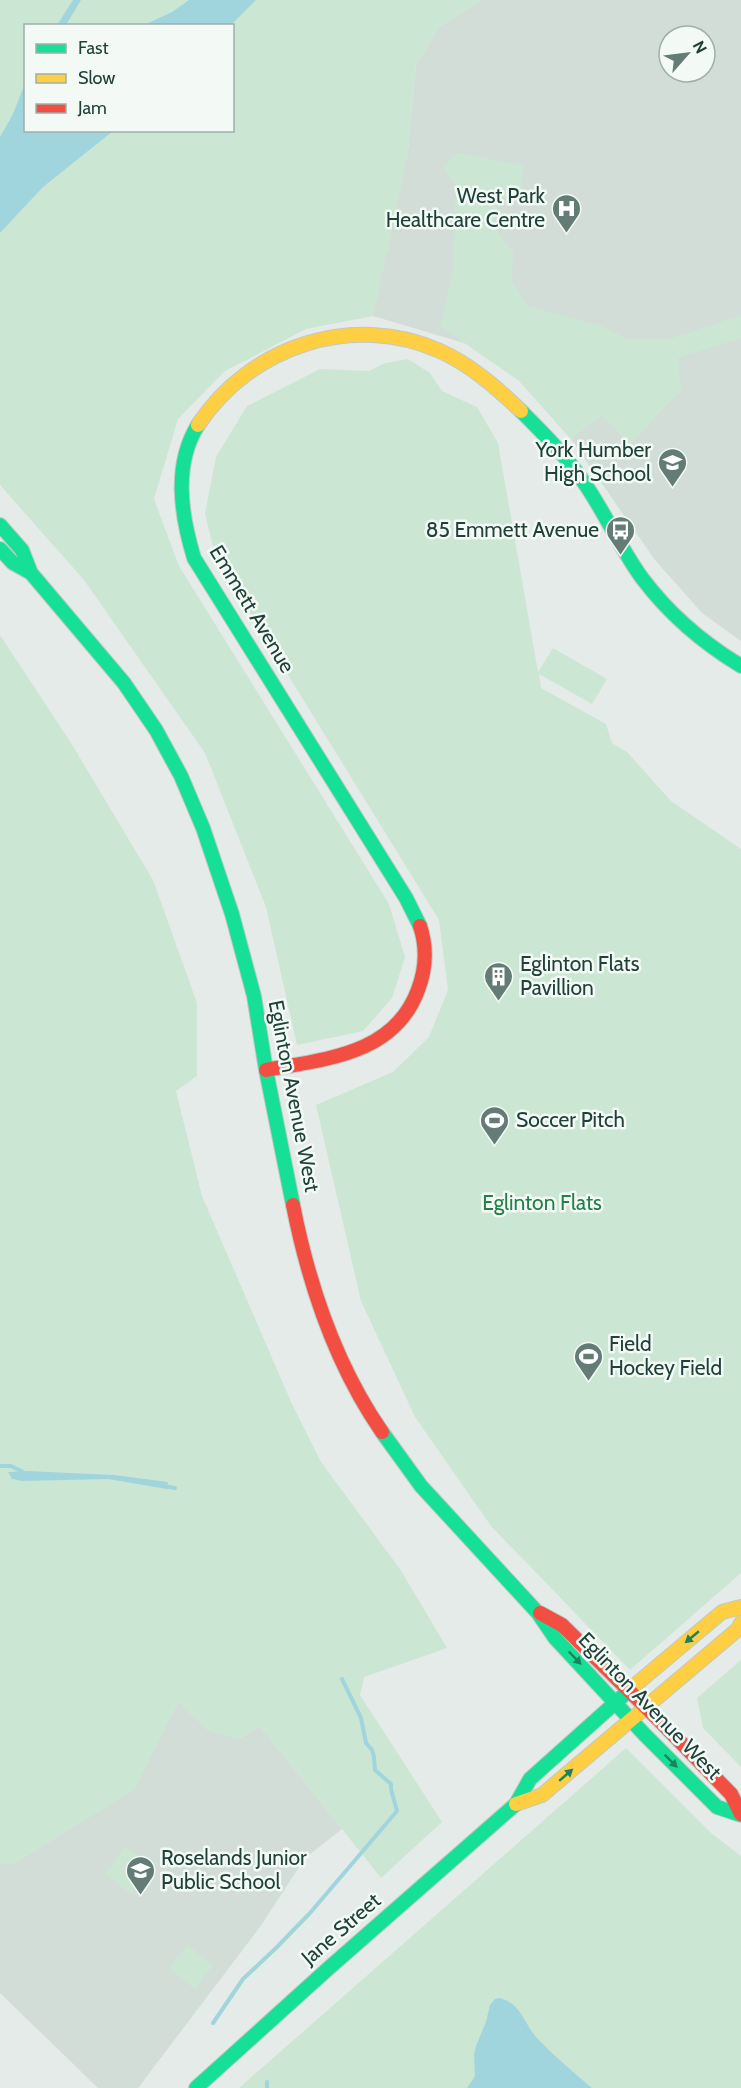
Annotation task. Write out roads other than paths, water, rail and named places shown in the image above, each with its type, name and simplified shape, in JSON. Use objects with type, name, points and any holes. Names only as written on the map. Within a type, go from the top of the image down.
[{"type":"main road","name":"Emmett Avenue","points":[[266,1070],[345,1053],[378,1041],[394,1029],[415,1001],[425,954],[421,930],[406,898],[206,578],[194,558],[185,531],[181,492],[184,461],[189,445],[202,418],[222,392],[236,380],[264,362],[296,346],[364,334],[421,344],[443,352],[471,367],[504,394],[564,456],[587,487],[627,556],[660,600],[704,641],[741,666]]},
{"type":"main road","name":"Eglinton Avenue West","points":[[0,525],[22,550],[31,573],[124,683],[156,730],[181,776],[203,828],[232,914],[254,996],[266,1070],[302,1250],[336,1351],[355,1389],[380,1430],[421,1486],[538,1613],[555,1638],[717,1807],[741,1815]]},
{"type":"main road","name":"Eglinton Avenue West","points":[[0,549],[13,563],[31,573]]},
{"type":"main road","name":"Jane Street","points":[[196,2088],[516,1804],[530,1779],[722,1612],[741,1607]]},
{"type":"main road","name":"Eglinton Avenue West","points":[[538,1613],[561,1625],[630,1691],[731,1794],[741,1815]]},
{"type":"main road","name":"Jane Street","points":[[516,1804],[542,1795],[738,1629],[741,1623]]},
{"type":"water","points":[[73,0],[81,0],[67,24],[58,24]]},
{"type":"water","points":[[189,0],[256,0],[232,24],[146,24],[172,12]]},
{"type":"water","points":[[24,86],[24,132],[112,132],[43,187],[0,233],[0,137],[13,114]]},
{"type":"water","points":[[8,1472],[114,1475],[168,1482],[167,1489],[108,1479],[22,1481],[12,1479]]},
{"type":"water","points":[[500,1998],[513,2005],[537,2038],[592,2088],[467,2088],[475,2076],[474,2055],[490,2005],[495,1999]]},
{"type":"waterway","points":[[0,1466],[11,1466],[23,1472]]},
{"type":"waterway","points":[[163,1486],[175,1488]]},
{"type":"waterway","points":[[213,2023],[243,1979],[310,1913],[397,1811],[391,1784],[375,1770],[374,1757],[366,1743],[361,1718],[342,1679]]},
{"type":"waterway","points":[[267,2082],[267,2088]]},
{"type":"place","name":"West Park Healthcare Centre","points":[[566,234]]},
{"type":"place","name":"York Humber High School","points":[[672,488]]},
{"type":"place","name":"85 Emmett Avenue","points":[[620,556]]},
{"type":"place","name":"Eglinton Flats Pavillion","points":[[499,1002]]},
{"type":"place","name":"Soccer Pitch","points":[[495,1146]]},
{"type":"place","name":"Field Hockey Field","points":[[588,1382]]},
{"type":"place","name":"Roselands Junior Public School","points":[[140,1896]]},
{"type":"park label","name":"Eglinton Flats","points":[[542,1203]]}]
